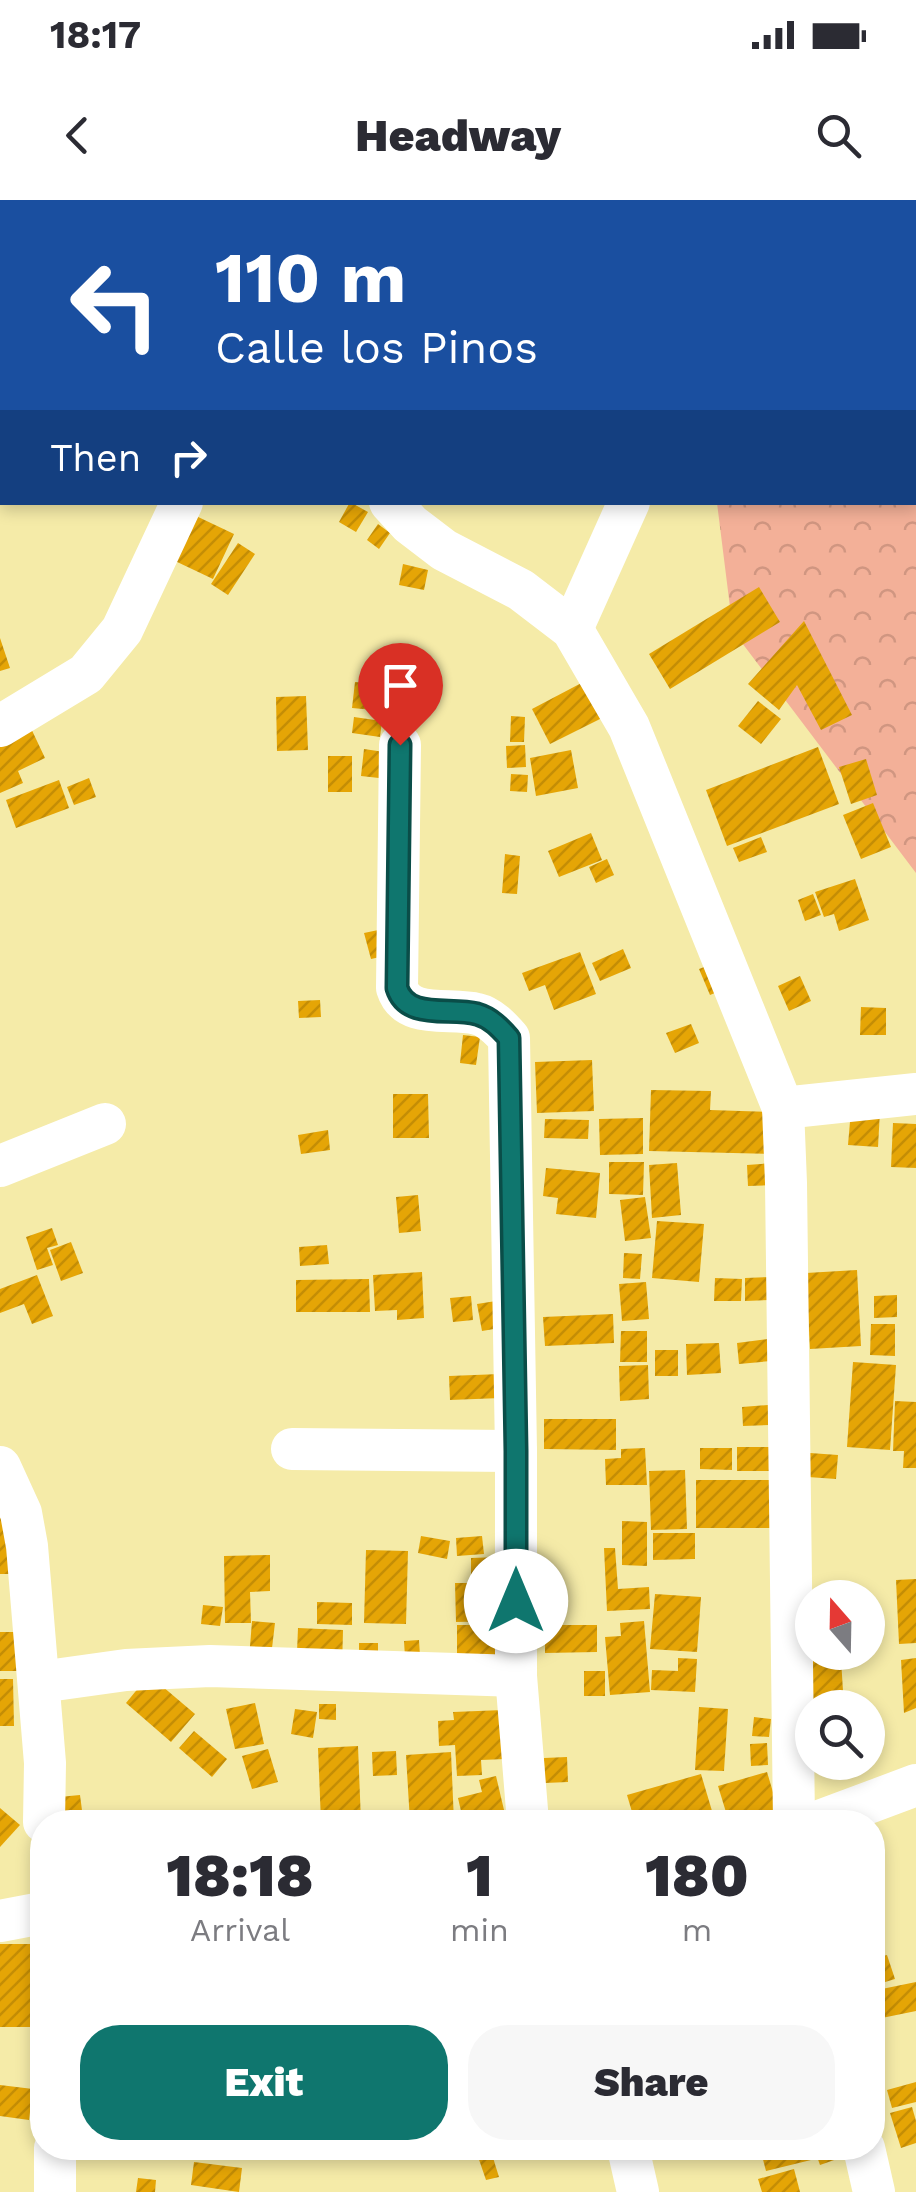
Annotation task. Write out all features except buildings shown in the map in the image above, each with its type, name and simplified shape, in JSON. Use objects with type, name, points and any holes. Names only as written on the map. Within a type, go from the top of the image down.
[{"type":"street","points":[[0,726],[86,674],[122,630],[181,505]]},
{"type":"street","points":[[393,505],[444,550],[521,590],[572,629],[628,727],[782,1108],[794,1810]]},
{"type":"street","points":[[572,629],[629,505]]},
{"type":"street","points":[[400,745],[400,999],[410,1007],[478,1014],[496,1024],[509,1038],[516,1676],[527,1810]]},
{"type":"street","points":[[782,1108],[916,1094]]},
{"type":"street","points":[[0,1166],[106,1124]]},
{"type":"street","points":[[292,1449],[516,1451]]},
{"type":"street","points":[[0,1467],[20,1513],[27,1546],[40,1682],[44,1810]]},
{"type":"street","points":[[40,1682],[126,1670],[210,1666],[516,1676]]},
{"type":"street","points":[[849,1810],[916,1785]]},
{"type":"street","points":[[0,1921],[30,1915]]},
{"type":"street","points":[[55,2160],[55,2192]]},
{"type":"street","points":[[631,2160],[638,2192]]},
{"type":"street","points":[[867,2160],[874,2192]]},
{"type":"green space","points":[[717,505],[916,505],[916,873],[733,631]]},
{"type":"route","points":[[400,745],[400,999],[410,1007],[478,1014],[496,1024],[509,1038],[516,1601]]}]
